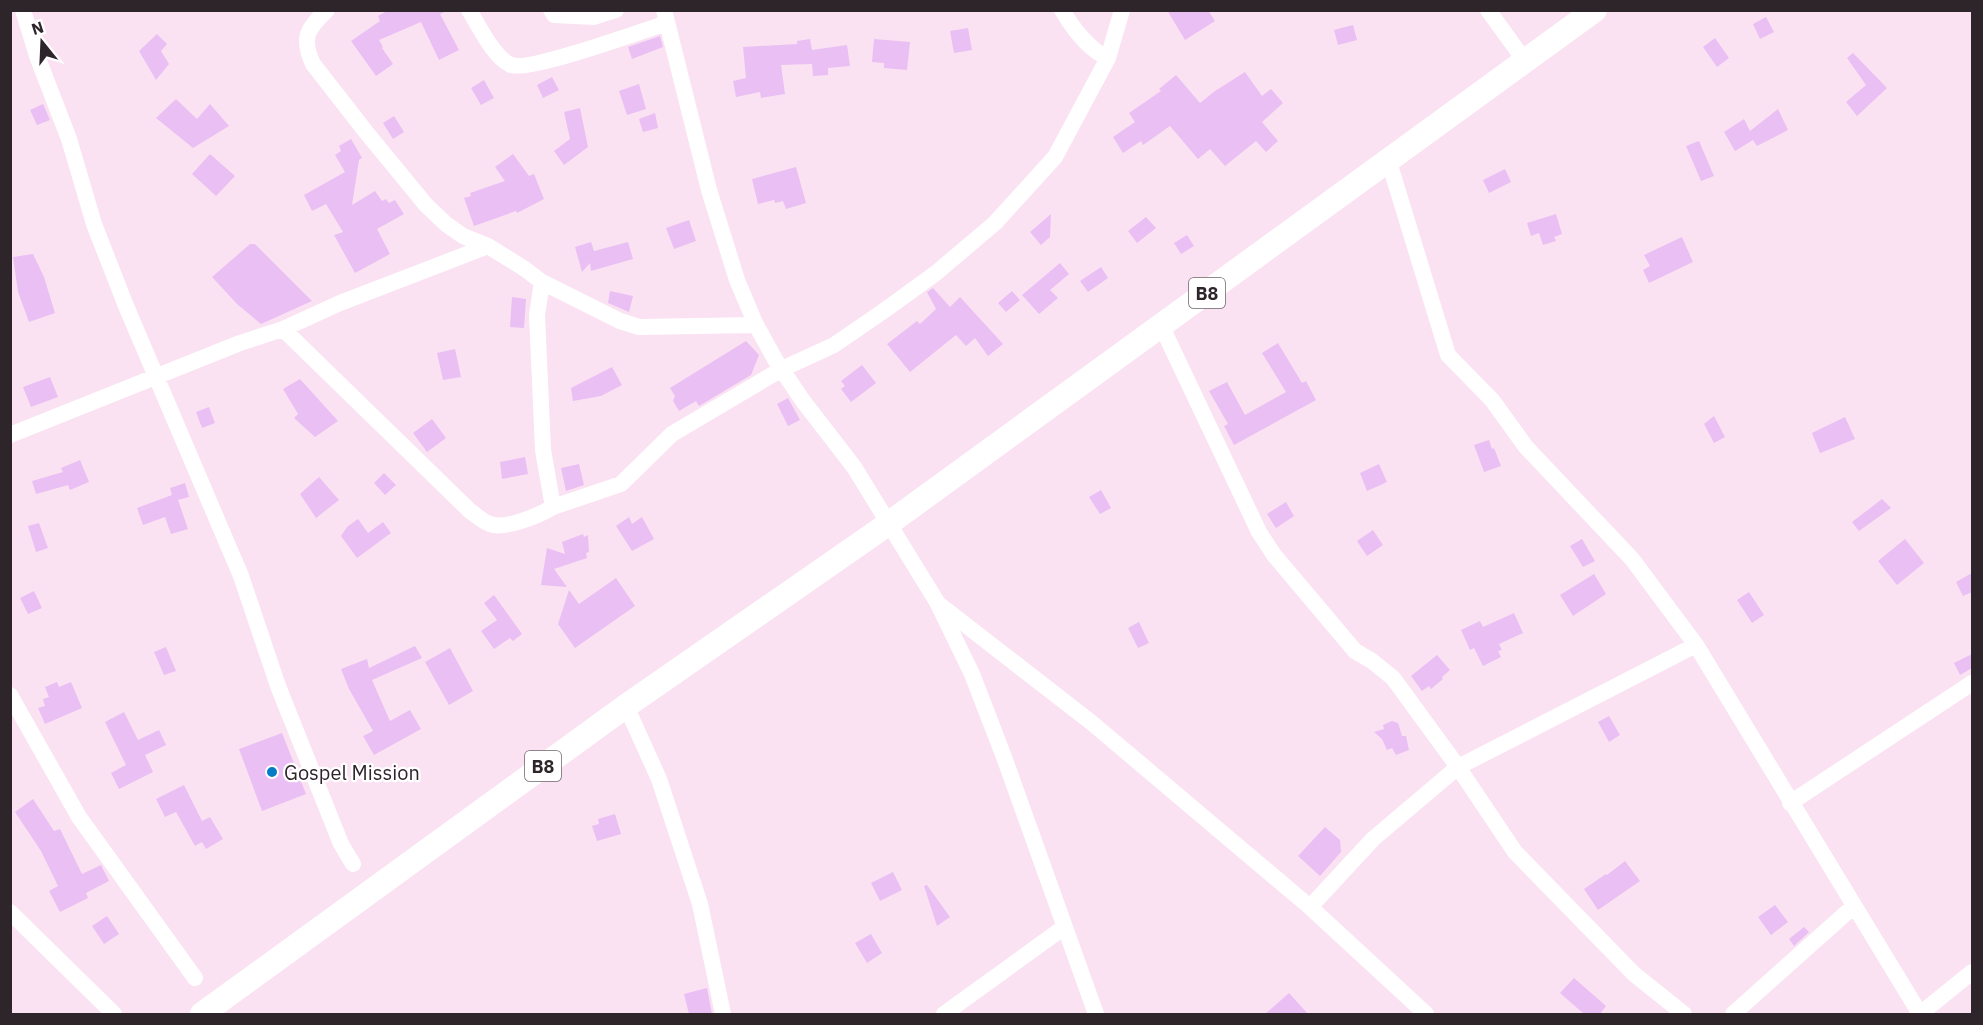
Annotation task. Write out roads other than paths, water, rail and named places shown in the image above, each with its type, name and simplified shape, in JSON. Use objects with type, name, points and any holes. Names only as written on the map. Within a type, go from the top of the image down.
[{"type":"highway","name":"B8","points":[[202,1014],[626,706],[888,524],[1389,162],[1595,10]]},
{"type":"street","points":[[23,10],[37,56],[69,139],[94,224],[126,306],[241,576],[278,686],[341,844],[353,864]]},
{"type":"street","points":[[327,10],[308,29],[307,52],[313,64],[426,205],[446,224],[464,236],[488,246],[542,282],[620,321],[639,327],[756,325]]},
{"type":"street","points":[[469,10],[495,51],[512,65],[526,66],[599,45],[665,17],[709,190],[737,280],[756,325],[782,369],[854,467],[937,602],[972,674],[1096,1014]]},
{"type":"street","points":[[551,10],[554,15],[594,16],[616,10]]},
{"type":"street","points":[[1062,10],[1079,34],[1100,55],[1108,58]]},
{"type":"street","points":[[283,329],[476,516],[490,525],[498,525],[540,515],[553,507],[621,484],[672,434],[782,369],[834,345],[936,273],[995,223],[1055,157],[1108,58],[1122,10]]},
{"type":"street","points":[[1488,10],[1525,60]]},
{"type":"street","points":[[1389,162],[1449,355],[1492,400],[1526,447],[1632,559],[1696,645],[1920,1014],[1972,972]]},
{"type":"street","points":[[10,435],[240,343],[283,329],[340,303],[488,246]]},
{"type":"street","points":[[542,282],[537,315],[543,450],[553,507]]},
{"type":"street","points":[[1161,325],[1259,532],[1269,548],[1355,651],[1394,678],[1515,852],[1635,974],[1684,1014]]},
{"type":"street","points":[[937,602],[1092,723],[1310,907],[1426,1014]]},
{"type":"street","points":[[1310,907],[1373,839],[1458,767],[1696,645]]},
{"type":"street","points":[[1790,803],[1972,683]]},
{"type":"street","points":[[10,695],[79,816],[195,978]]},
{"type":"street","points":[[626,706],[659,779],[700,904],[723,1014]]},
{"type":"street","points":[[1733,1014],[1854,906]]},
{"type":"street","points":[[10,912],[114,1014]]},
{"type":"street","points":[[944,1014],[1064,928]]},
{"type":"place","name":"Gospel Mission","points":[[272,772]]}]
